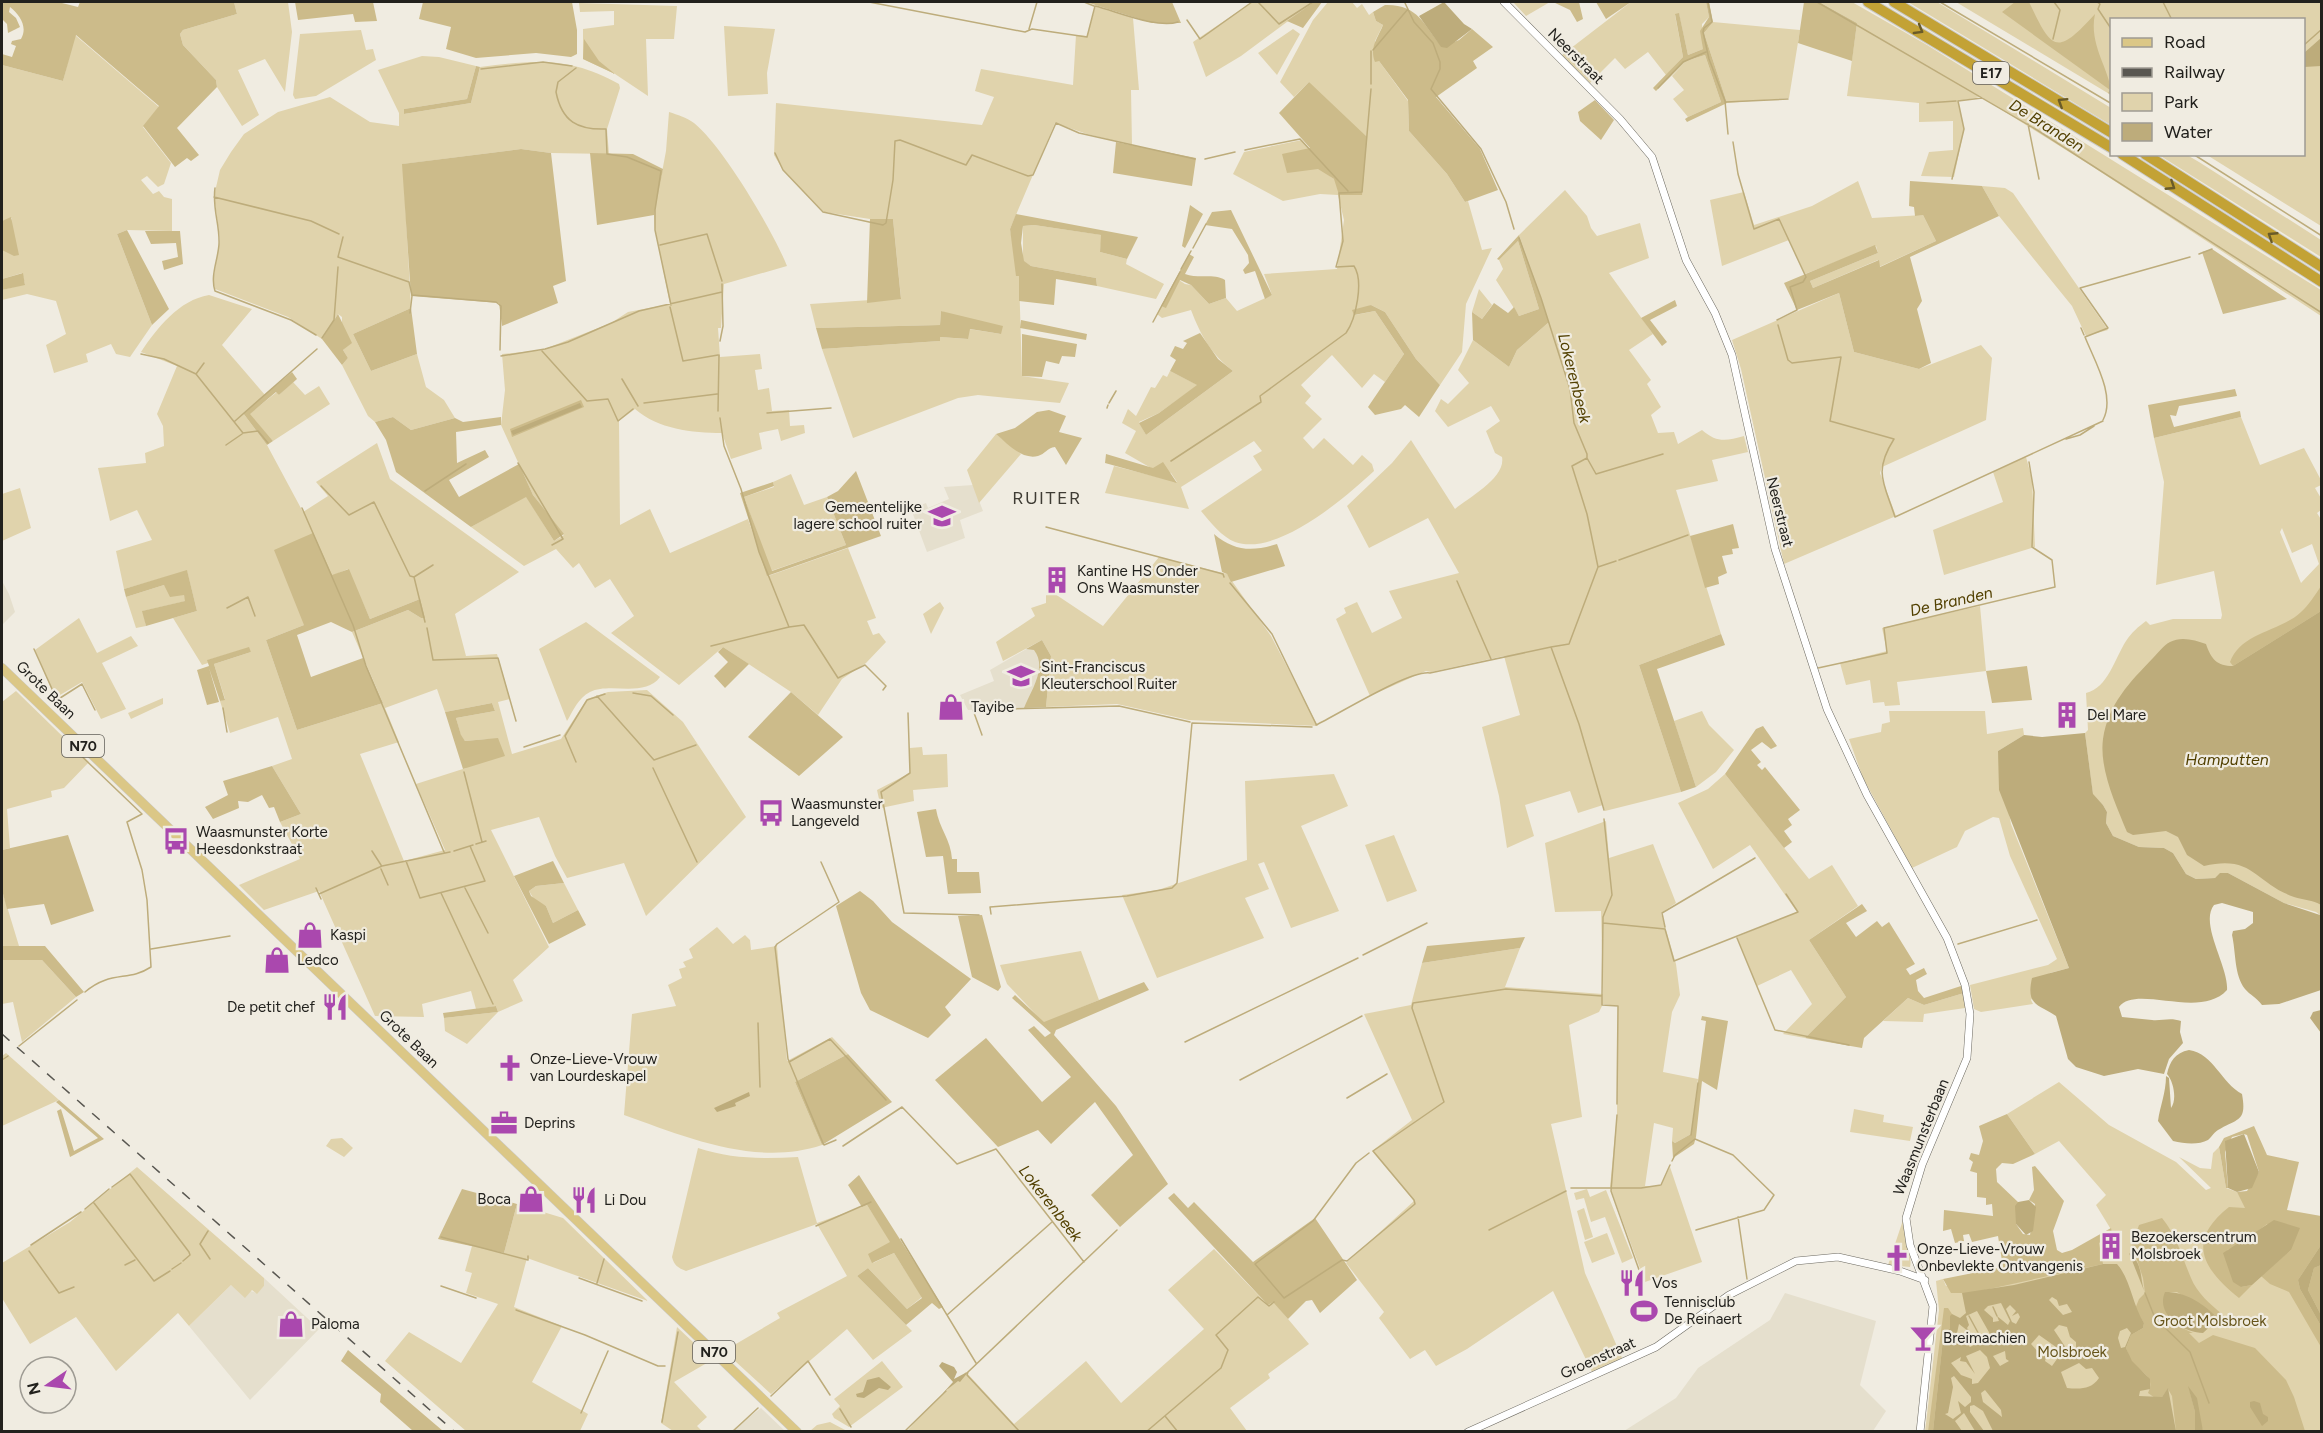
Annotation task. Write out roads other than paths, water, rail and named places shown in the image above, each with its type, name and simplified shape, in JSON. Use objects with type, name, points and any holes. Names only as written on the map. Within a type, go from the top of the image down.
[{"type":"highway","name":"E17","points":[[1868,2],[2110,147]]},
{"type":"highway","name":"E17","points":[[1894,2],[2110,132]]},
{"type":"highway","points":[[2125,156],[2322,282]]},
{"type":"highway","points":[[2148,156],[2322,267]]},
{"type":"main road","name":"Grote Baan","points":[[2,668],[796,1431]]},
{"type":"street","name":"Neerstraat","points":[[1504,2],[1620,119],[1652,157],[1686,260],[1715,313],[1732,356],[1775,549],[1827,709],[1867,795],[1947,938],[1965,985],[1970,1014],[1965,1065]]},
{"type":"street","name":"Waasmunsterbaan","points":[[1920,1431],[1933,1317],[1931,1297],[1907,1232],[1909,1206],[1922,1165],[1965,1065]]},
{"type":"street","name":"Groenstraat","points":[[1468,1431],[1637,1357],[1656,1347],[1729,1295],[1796,1261],[1838,1257],[1900,1271],[1925,1280]]},
{"type":"street","name":"Groenstraat","points":[[1900,1271],[1919,1266]]},
{"type":"water","points":[[1444,2],[1464,24],[1472,29],[1447,48],[1441,47],[1419,16]]},
{"type":"water","points":[[2321,38],[2321,66],[2305,67],[2305,52]]},
{"type":"water","points":[[580,403],[582,407],[513,435],[511,431]]},
{"type":"water","name":"Hamputten","points":[[2321,611],[2321,905],[2281,891],[2244,867],[2220,863],[2204,866],[2187,855],[2178,837],[2166,831],[2133,835],[2127,832],[2106,774],[2102,751],[2110,715],[2121,694],[2136,676],[2166,645],[2179,639],[2206,644],[2215,661],[2233,666]]},
{"type":"water","points":[[2085,733],[2093,794],[2107,812],[2106,823],[2113,836],[2139,847],[2164,848],[2173,853],[2186,874],[2196,879],[2215,878],[2220,873],[2228,873],[2284,903],[2320,915],[2321,990],[2279,1004],[2262,1005],[2241,983],[2232,935],[2233,931],[2245,929],[2253,923],[2253,912],[2222,903],[2214,905],[2210,913],[2210,923],[2224,970],[2227,990],[2215,998],[2201,1002],[2139,999],[2127,1001],[2119,1007],[2122,1017],[2181,1021],[2180,1032],[2183,1043],[2169,1059],[2164,1074],[2138,1069],[2104,1076],[2076,1067],[2068,1059],[2056,1016],[2038,1006],[2032,999],[2032,978],[2069,968],[1999,790],[1998,751],[2024,735],[2042,737]]},
{"type":"water","points":[[2322,1010],[2321,1033],[2310,1018],[2313,1012]]},
{"type":"water","points":[[2189,1050],[2205,1057],[2228,1083],[2242,1094],[2243,1103],[2242,1115],[2236,1121],[2216,1131],[2208,1140],[2196,1143],[2173,1141],[2158,1121],[2166,1076],[2169,1078],[2171,1108],[2173,1105],[2173,1086],[2169,1077],[2167,1074],[2170,1065],[2177,1055]]},
{"type":"water","points":[[749,1092],[750,1096],[735,1103],[736,1106],[717,1112],[714,1108]]},
{"type":"water","points":[[2244,1134],[2259,1172],[2252,1188],[2237,1192],[2228,1188],[2225,1141]]},
{"type":"water","points":[[2029,1200],[2036,1207],[2033,1231],[2026,1235],[2016,1224],[2015,1206],[2018,1202]]},
{"type":"water","points":[[2274,1220],[2300,1228],[2291,1250],[2252,1285],[2241,1287],[2233,1282],[2223,1253]]},
{"type":"water","points":[[2321,1245],[2321,1265],[2314,1268],[2308,1290],[2321,1315],[2321,1326],[2300,1289],[2298,1280]]},
{"type":"water","points":[[2129,1253],[2139,1267],[2145,1293]]},
{"type":"water","name":"Molsbroek","points":[[2103,1264],[2117,1264],[2122,1270],[2144,1323],[2143,1328],[2131,1335],[2126,1348],[2132,1361],[2150,1379],[2150,1389],[2140,1391],[2139,1396],[2162,1397],[2168,1388],[2176,1431],[1993,1431],[1983,1411],[1974,1405],[1970,1406],[1970,1412],[1984,1431],[1975,1431],[1964,1413],[1955,1421],[1962,1431],[1933,1431],[1943,1339],[1950,1328],[1950,1316],[1952,1314],[1960,1318],[1966,1313],[1962,1293],[2014,1285]],"holes":[[[2052,1297],[2057,1300],[2059,1306],[2067,1304],[2072,1312],[2063,1315],[2049,1300]],[[2001,1303],[2010,1321],[2008,1325],[1997,1316],[1999,1321],[1993,1322],[1993,1318],[1984,1310],[1988,1306]],[[2010,1305],[2016,1311],[2012,1316],[2018,1313],[2020,1317],[2016,1324],[2012,1322],[2006,1309]],[[1977,1311],[1990,1334],[1985,1341],[1976,1340],[1967,1328],[1969,1325],[1966,1316]],[[1959,1324],[1968,1331],[1976,1344],[1970,1347],[1957,1333]],[[2059,1325],[2067,1327],[2070,1337],[2076,1342],[2076,1347],[2066,1348],[2054,1330]],[[2127,1328],[2131,1333],[2125,1347],[2121,1348],[2118,1338],[2120,1331]],[[2039,1335],[2056,1347],[2057,1359],[2052,1366],[2045,1361],[2047,1354],[2040,1354],[2031,1344]],[[1980,1350],[1987,1357],[1990,1368],[1978,1383],[1972,1384],[1972,1379],[1961,1375],[1951,1363],[1961,1357],[1960,1361],[1966,1362],[1975,1374],[1966,1356]],[[2005,1351],[2006,1359],[2009,1361],[2000,1366],[1993,1356]],[[2079,1363],[2086,1369],[2092,1368],[2099,1378],[2089,1387],[2067,1388],[2061,1372]],[[1954,1376],[1971,1397],[1971,1402],[1965,1407],[1958,1401],[1961,1413],[1953,1419],[1945,1414],[1948,1413],[1953,1387],[1951,1378]],[[1985,1390],[2001,1410],[2002,1417],[1983,1402],[1981,1393]]]},
{"type":"water","points":[[2165,1292],[2173,1292],[2192,1299],[2216,1316],[2216,1321],[2203,1333],[2180,1326],[2173,1321],[2164,1308]]},
{"type":"water","points":[[942,1362],[954,1367],[957,1372],[954,1379],[969,1371],[960,1382],[958,1381],[943,1393],[953,1382],[939,1366]]},
{"type":"water","points":[[879,1377],[891,1387],[888,1390],[879,1388],[864,1398],[857,1397],[856,1394],[863,1392],[867,1380]]},
{"type":"water","points":[[2188,1386],[2197,1398],[2203,1431],[2195,1431],[2195,1412]]},
{"type":"water","points":[[2250,1402],[2260,1403],[2263,1414],[2268,1417],[2268,1421],[2262,1426],[2250,1407]]},
{"type":"waterway","points":[[869,2],[1025,32],[1032,29],[1087,37],[1095,6],[1148,21],[1169,24],[1178,22]]},
{"type":"waterway","points":[[1029,29],[1037,2]]},
{"type":"waterway","points":[[1084,2],[1094,6]]},
{"type":"waterway","points":[[1187,20],[1200,39],[1252,2]]},
{"type":"waterway","points":[[1258,2],[1279,24],[1313,2]]},
{"type":"waterway","name":"Lokerenbeek","points":[[1406,2],[1414,22],[1433,43],[1440,62],[1440,69],[1431,89],[1481,149],[1506,202],[1514,229]]},
{"type":"waterway","points":[[1708,2],[1712,22],[1704,28],[1703,32],[1709,59],[1725,101],[1728,134]]},
{"type":"waterway","name":"De Branden","points":[[1817,2],[2037,130],[2322,313]]},
{"type":"waterway","points":[[1940,2],[2110,103]]},
{"type":"waterway","points":[[2053,39],[2060,10],[2054,2]]},
{"type":"waterway","points":[[2097,2],[2100,4],[2098,9],[2110,27]]},
{"type":"waterway","points":[[2163,2],[2171,18]]},
{"type":"waterway","points":[[1373,50],[1408,9]]},
{"type":"waterway","points":[[2305,44],[2322,29]]},
{"type":"waterway","points":[[1371,51],[1371,84]]},
{"type":"waterway","points":[[1658,88],[1683,62],[1706,52]]},
{"type":"waterway","points":[[481,69],[543,62],[572,66]]},
{"type":"waterway","points":[[576,68],[558,82],[556,92],[562,111],[579,126],[606,129],[607,154],[627,157],[661,171],[655,210],[655,230],[671,305]]},
{"type":"waterway","points":[[1171,461],[1261,402],[1260,396],[1346,333],[1350,327],[1358,300],[1358,281],[1354,266],[1336,267],[1343,241],[1339,193],[1362,192],[1371,89]]},
{"type":"waterway","points":[[1952,179],[1964,129],[1958,101],[1982,98]]},
{"type":"waterway","points":[[1726,102],[1788,99]]},
{"type":"waterway","points":[[1927,103],[1956,101]]},
{"type":"waterway","points":[[775,153],[783,170],[823,212],[883,225],[886,223],[893,180],[895,141],[900,140],[966,165],[972,155],[1028,176],[1033,175],[1056,123],[1079,133],[1195,159]]},
{"type":"waterway","points":[[2028,124],[2039,179]]},
{"type":"waterway","points":[[1245,150],[1300,139],[1348,191]]},
{"type":"waterway","name":"De Branden","points":[[1733,142],[1738,174],[1754,229],[1779,219],[1806,277],[1803,282],[1790,287],[1797,310],[1777,320]]},
{"type":"waterway","points":[[1205,159],[1235,152]]},
{"type":"waterway","points":[[2196,156],[2322,236]]},
{"type":"waterway","points":[[215,188],[214,203],[219,244],[214,274],[215,291],[291,320],[316,335]]},
{"type":"waterway","points":[[214,197],[311,221],[339,234]]},
{"type":"waterway","points":[[1193,248],[1206,224]]},
{"type":"waterway","points":[[660,245],[707,234],[722,281]]},
{"type":"waterway","points":[[343,237],[338,257],[409,282],[412,295],[496,302],[501,306],[500,350]]},
{"type":"waterway","name":"Lokerenbeek","points":[[1519,238],[1570,389],[1574,423],[1587,454],[1587,458],[1572,466],[1587,514],[1598,567],[1569,644],[1551,647],[1579,724],[1604,810]]},
{"type":"waterway","name":"De Branden","points":[[2199,254],[2212,249]]},
{"type":"waterway","points":[[1181,269],[1191,251]]},
{"type":"waterway","name":"De Branden","points":[[2103,420],[2107,400],[2105,389],[2085,337],[2108,328],[2080,288],[2190,257]]},
{"type":"waterway","points":[[322,338],[334,320],[338,267]]},
{"type":"waterway","points":[[1153,322],[1180,272]]},
{"type":"waterway","points":[[720,341],[723,326],[722,284]]},
{"type":"waterway","points":[[501,356],[545,349],[568,342],[639,311],[722,292]]},
{"type":"waterway","points":[[410,313],[412,296]]},
{"type":"waterway","points":[[670,307],[683,361],[718,355]]},
{"type":"waterway","name":"De Branden","points":[[1778,325],[1788,360],[1792,363],[1841,357],[1830,421],[1894,439],[1882,469],[1884,486],[1895,517],[2103,421]]},
{"type":"waterway","points":[[2081,328],[2084,335]]},
{"type":"waterway","points":[[235,421],[317,349]]},
{"type":"waterway","points":[[542,351],[587,401],[608,399],[618,421],[633,409]]},
{"type":"waterway","points":[[141,354],[164,359],[196,374],[243,433],[258,431],[268,443]]},
{"type":"waterway","points":[[718,411],[719,355]]},
{"type":"waterway","points":[[196,374],[204,363]]},
{"type":"waterway","points":[[622,379],[638,406]]},
{"type":"waterway","points":[[1109,403],[1116,391]]},
{"type":"waterway","points":[[644,403],[717,394]]},
{"type":"waterway","points":[[767,413],[831,408]]},
{"type":"waterway","points":[[720,418],[724,446],[741,489],[759,552],[789,627],[804,625],[838,678],[865,665],[886,686],[883,690]]},
{"type":"waterway","name":"De Branden","points":[[2066,439],[2080,435],[2094,426]]},
{"type":"waterway","points":[[226,445],[242,434]]},
{"type":"waterway","points":[[1587,458],[1596,474],[1663,454]]},
{"type":"waterway","name":"De Branden","points":[[1818,668],[1887,653],[1884,628],[2055,587],[2052,560],[2032,547],[2034,492],[2029,462]]},
{"type":"waterway","points":[[518,463],[563,539],[552,545]]},
{"type":"waterway","points":[[425,491],[466,464]]},
{"type":"waterway","points":[[321,486],[349,515],[374,502],[410,576],[414,577],[433,565]]},
{"type":"waterway","points":[[302,508],[353,625],[366,666],[444,852]]},
{"type":"waterway","points":[[1046,527],[1223,574],[1224,577]]},
{"type":"waterway","points":[[1619,560],[1688,535]]},
{"type":"waterway","points":[[1598,567],[1616,561]]},
{"type":"waterway","points":[[414,577],[425,622]]},
{"type":"waterway","points":[[1457,581],[1491,659]]},
{"type":"waterway","points":[[1230,583],[1272,634],[1316,724]]},
{"type":"waterway","points":[[227,608],[248,597],[255,616]]},
{"type":"waterway","points":[[711,646],[789,627]]},
{"type":"waterway","points":[[427,628],[433,660],[498,658],[516,721]]},
{"type":"waterway","points":[[1316,725],[1407,678],[1551,647]]},
{"type":"waterway","points":[[34,649],[57,700],[82,684],[95,710]]},
{"type":"waterway","points":[[633,693],[651,696],[673,715]]},
{"type":"waterway","points":[[576,762],[565,736],[587,700],[605,694]]},
{"type":"waterway","points":[[597,696],[654,760],[696,745]]},
{"type":"waterway","points":[[982,735],[973,710],[1119,706],[1190,722]]},
{"type":"waterway","points":[[223,708],[227,732]]},
{"type":"waterway","points":[[908,713],[910,773],[881,792],[904,913],[979,915]]},
{"type":"waterway","points":[[991,914],[990,907],[1127,896],[1172,888],[1177,883],[1192,723],[1312,727]]},
{"type":"waterway","points":[[524,747],[560,735]]},
{"type":"waterway","points":[[72,747],[142,814],[127,822],[142,870],[147,900],[151,967],[135,974],[103,981],[85,992]]},
{"type":"waterway","points":[[653,768],[697,862]]},
{"type":"waterway","points":[[464,772],[482,842]]},
{"type":"waterway","name":"Lokerenbeek","points":[[1369,1153],[1356,1163],[1313,1221],[1255,1264],[1284,1298],[1342,1260],[1347,1261],[1415,1204],[1373,1151],[1444,1102],[1412,1008],[1413,1003],[1506,989],[1602,996],[1603,917],[1612,895],[1604,819]]},
{"type":"waterway","points":[[476,844],[486,841]]},
{"type":"waterway","points":[[454,851],[473,845]]},
{"type":"waterway","points":[[406,861],[420,898],[485,881],[470,846]]},
{"type":"waterway","points":[[372,851],[381,865]]},
{"type":"waterway","points":[[319,894],[382,866],[450,852]]},
{"type":"waterway","points":[[1665,927],[1662,913],[1755,858]]},
{"type":"waterway","name":"Lokerenbeek","points":[[821,862],[839,902],[775,947],[788,1059],[824,1145],[836,1140]]},
{"type":"waterway","points":[[381,869],[388,885]]},
{"type":"waterway","points":[[316,888],[321,899]]},
{"type":"waterway","points":[[465,888],[488,933]]},
{"type":"waterway","points":[[441,893],[493,1004]]},
{"type":"waterway","points":[[1603,923],[1665,929],[1674,961],[1798,912],[1786,894]]},
{"type":"waterway","points":[[1958,944],[2037,920]]},
{"type":"waterway","points":[[1363,955],[1427,923]]},
{"type":"waterway","points":[[151,949],[230,936]]},
{"type":"waterway","points":[[1737,938],[1775,1030],[1849,1045]]},
{"type":"waterway","points":[[1185,1042],[1358,958]]},
{"type":"waterway","points":[[1602,996],[1602,1005],[1618,1006],[1617,1104]]},
{"type":"waterway","points":[[19,1046],[77,1000]]},
{"type":"waterway","points":[[1240,1080],[1362,1016]]},
{"type":"waterway","points":[[758,1023],[760,1087]]},
{"type":"waterway","points":[[789,1062],[830,1039],[886,1100]]},
{"type":"waterway","points":[[2,1060],[8,1056]]},
{"type":"waterway","points":[[1347,1098],[1387,1074]]},
{"type":"waterway","points":[[1691,1135],[1698,1083]]},
{"type":"waterway","name":"Lokerenbeek","points":[[843,1146],[902,1107],[957,1164],[996,1149],[1084,1262]]},
{"type":"waterway","points":[[1617,1115],[1611,1191],[1643,1281]]},
{"type":"waterway","points":[[1672,1161],[1675,1155],[1695,1139],[1733,1155],[1774,1195],[1764,1210],[1696,1230]]},
{"type":"waterway","points":[[1571,1188],[1641,1188],[1661,1185],[1670,1165]]},
{"type":"waterway","points":[[112,1187],[130,1174],[189,1252],[190,1255],[183,1261]]},
{"type":"waterway","points":[[85,1209],[109,1189]]},
{"type":"waterway","points":[[1489,1230],[1566,1191]]},
{"type":"waterway","points":[[816,1226],[871,1202]]},
{"type":"waterway","points":[[94,1203],[154,1281],[170,1271]]},
{"type":"waterway","points":[[31,1245],[81,1212]]},
{"type":"waterway","points":[[1738,1217],[1747,1279]]},
{"type":"waterway","points":[[947,1315],[1052,1222]]},
{"type":"waterway","name":"Lokerenbeek","points":[[968,1372],[1117,1230]]},
{"type":"waterway","points":[[208,1231],[200,1244],[210,1259]]},
{"type":"waterway","points":[[441,1237],[528,1260],[528,1256]]},
{"type":"waterway","points":[[901,1239],[976,1363]]},
{"type":"waterway","points":[[29,1251],[59,1293],[74,1287]]},
{"type":"waterway","points":[[597,1283],[604,1259]]},
{"type":"waterway","points":[[125,1265],[135,1260]]},
{"type":"waterway","points":[[172,1269],[181,1263]]},
{"type":"waterway","points":[[579,1278],[642,1301]]},
{"type":"waterway","points":[[441,1286],[476,1298]]},
{"type":"waterway","points":[[2145,1293],[2155,1318],[2190,1352],[2209,1403]]},
{"type":"waterway","name":"Lokerenbeek","points":[[1146,1432],[1221,1368],[1228,1350],[1216,1335],[1258,1297],[1269,1306],[1274,1302]]},
{"type":"waterway","points":[[1993,1307],[1997,1316]]},
{"type":"waterway","points":[[516,1310],[585,1335],[658,1366],[665,1366]]},
{"type":"waterway","points":[[1969,1316],[1982,1340]]},
{"type":"waterway","points":[[662,1422],[678,1332]]},
{"type":"waterway","points":[[581,1413],[608,1351]]},
{"type":"waterway","points":[[771,1396],[808,1361],[830,1395]]},
{"type":"waterway","name":"Lokerenbeek","points":[[968,1372],[967,1375],[1020,1432]]},
{"type":"waterway","points":[[904,1432],[946,1391]]},
{"type":"waterway","points":[[732,1432],[758,1408]]},
{"type":"waterway","points":[[840,1409],[851,1427]]},
{"type":"waterway","points":[[1165,1416],[1178,1432]]},
{"type":"railway","points":[[2,1034],[455,1432]]},
{"type":"place","name":"Gemeentelijke lagere school ruiter","points":[[942,516]]},
{"type":"place","name":"Kantine HS Onder Ons Waasmunster","points":[[1057,580]]},
{"type":"place","name":"Sint-Franciscus Kleuterschool Ruiter","points":[[1021,676]]},
{"type":"place","name":"Tayibe","points":[[951,707]]},
{"type":"place","name":"Del Mare","points":[[2067,715]]},
{"type":"place","name":"Waasmunster Langeveld","points":[[771,813]]},
{"type":"place","name":"Waasmunster Korte Heesdonkstraat","points":[[176,841]]},
{"type":"place","name":"Kaspi","points":[[310,935]]},
{"type":"place","name":"Ledco","points":[[277,960]]},
{"type":"place","name":"De petit chef","points":[[335,1007]]},
{"type":"place","name":"Onze-Lieve-Vrouw van Lourdeskapel","points":[[510,1068]]},
{"type":"place","name":"Deprins","points":[[504,1123]]},
{"type":"place","name":"Boca","points":[[531,1199]]},
{"type":"place","name":"Li Dou","points":[[584,1200]]},
{"type":"place","name":"Bezoekerscentrum Molsbroek","points":[[2111,1246]]},
{"type":"place","name":"Onze-Lieve-Vrouw Onbevlekte Ontvangenis","points":[[1897,1258]]},
{"type":"place","name":"Vos","points":[[1632,1283]]},
{"type":"place","name":"Tennisclub De Reinaert","points":[[1644,1311]]},
{"type":"place","name":"Paloma","points":[[291,1324]]},
{"type":"place","name":"Breimachien","points":[[1923,1338]]},
{"type":"district","name":"RUITER","points":[[1047,498]]},
{"type":"park label","name":"Groot Molsbroek","points":[[2210,1321]]}]
